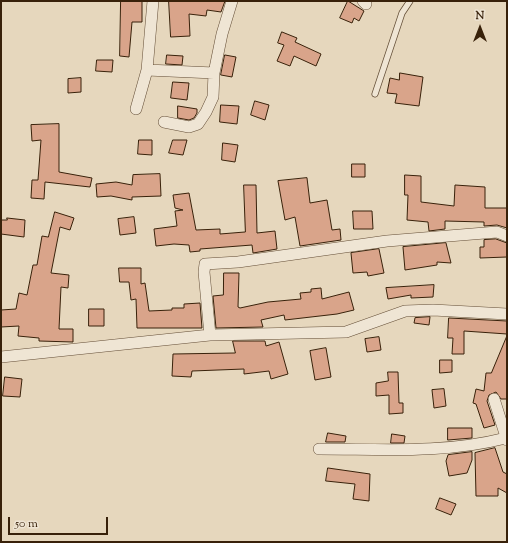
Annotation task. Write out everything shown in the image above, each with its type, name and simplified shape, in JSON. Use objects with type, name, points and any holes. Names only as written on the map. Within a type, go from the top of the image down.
[{"type":"street","points":[[136,109],[147,70],[153,1]]},
{"type":"street","points":[[164,122],[189,127],[198,124],[213,97],[214,73],[222,34],[232,1]]},
{"type":"street","points":[[147,70],[214,73]]},
{"type":"street","points":[[210,335],[204,272],[205,264],[238,262],[387,241],[497,232],[507,236]]},
{"type":"street","points":[[1,357],[210,335],[346,332],[405,311],[434,310],[507,314]]},
{"type":"street","points":[[319,449],[436,450],[476,445],[506,439],[494,399]]},
{"type":"lane","points":[[375,94],[402,13],[410,1]]},
{"type":"building","points":[[121,1],[142,1],[142,22],[132,22],[129,57],[120,56]]},
{"type":"building","points":[[169,1],[225,1],[221,12],[207,10],[206,16],[189,14],[190,36],[171,37]]},
{"type":"building","points":[[348,1],[364,11],[359,21],[354,18],[352,23],[340,18]]},
{"type":"building","points":[[282,32],[297,38],[295,42],[321,54],[316,66],[294,56],[290,66],[277,61],[284,45],[278,43]]},
{"type":"building","points":[[167,55],[183,56],[182,65],[166,64]]},
{"type":"building","points":[[225,55],[236,57],[232,77],[221,75]]},
{"type":"building","points":[[97,60],[113,60],[112,72],[96,71]]},
{"type":"building","points":[[400,73],[423,77],[419,106],[395,103],[397,94],[387,93],[390,78],[399,80]]},
{"type":"building","points":[[81,78],[81,92],[68,93],[68,79]]},
{"type":"building","points":[[173,82],[189,83],[187,100],[171,98]]},
{"type":"building","points":[[255,101],[269,105],[265,120],[251,115]]},
{"type":"building","points":[[221,105],[239,106],[237,124],[220,122]]},
{"type":"building","points":[[178,106],[197,109],[197,113],[194,118],[189,120],[178,118]]},
{"type":"building","points":[[59,124],[59,172],[92,178],[90,187],[45,182],[44,199],[31,198],[32,180],[38,180],[41,140],[32,141],[31,125]]},
{"type":"building","points":[[139,140],[152,140],[152,155],[138,154]]},
{"type":"building","points":[[173,140],[187,140],[183,155],[169,153]]},
{"type":"building","points":[[223,143],[238,145],[235,162],[222,160]]},
{"type":"building","points":[[352,164],[365,164],[365,177],[352,177]]},
{"type":"building","points":[[160,174],[161,196],[132,197],[132,200],[111,196],[97,197],[96,184],[116,182],[132,185],[133,175]]},
{"type":"building","points":[[405,175],[421,176],[421,202],[454,206],[455,185],[485,187],[485,208],[507,208],[507,228],[497,225],[484,226],[484,222],[445,221],[445,229],[429,231],[428,222],[407,220],[408,195],[405,195]]},
{"type":"building","points":[[307,178],[310,203],[327,200],[332,230],[340,229],[341,240],[300,246],[295,217],[285,220],[278,181]]},
{"type":"building","points":[[244,185],[256,185],[257,233],[275,231],[277,249],[253,253],[252,245],[200,249],[200,251],[190,252],[189,245],[174,244],[156,246],[154,229],[177,226],[175,211],[183,210],[175,208],[173,195],[189,193],[196,230],[220,229],[220,234],[245,232]]},
{"type":"building","points":[[353,211],[372,211],[373,229],[354,229]]},
{"type":"building","points":[[55,212],[74,218],[70,230],[60,227],[51,273],[69,275],[68,288],[61,287],[59,329],[73,329],[73,342],[39,341],[39,338],[18,336],[19,326],[1,327],[1,310],[16,309],[19,293],[27,295],[33,265],[37,265],[42,236],[48,237]]},
{"type":"building","points":[[134,217],[136,233],[120,235],[118,219]]},
{"type":"building","points":[[7,218],[25,220],[24,237],[1,234],[1,220],[7,220]]},
{"type":"building","points":[[496,239],[507,243],[507,257],[480,258],[480,247],[484,247],[484,240]]},
{"type":"building","points":[[446,243],[451,263],[437,262],[437,265],[405,270],[403,247]]},
{"type":"building","points":[[379,249],[384,273],[368,276],[367,272],[353,273],[351,253]]},
{"type":"building","points":[[119,268],[141,268],[141,284],[145,283],[149,311],[172,310],[172,308],[184,308],[184,304],[200,303],[202,328],[137,328],[136,299],[131,300],[129,282],[120,282]]},
{"type":"building","points":[[224,273],[239,273],[238,307],[240,308],[268,302],[301,299],[300,293],[311,292],[311,289],[321,288],[322,299],[349,292],[354,310],[337,314],[285,320],[284,315],[261,320],[263,327],[216,328],[213,296],[223,295]]},
{"type":"building","points":[[434,285],[433,297],[411,298],[411,295],[388,299],[386,288]]},
{"type":"building","points":[[89,309],[104,309],[104,326],[89,326]]},
{"type":"building","points":[[430,317],[429,325],[414,323],[415,318]]},
{"type":"building","points":[[449,318],[507,321],[507,334],[464,331],[464,354],[452,354],[453,338],[448,338]]},
{"type":"building","points":[[507,336],[507,399],[501,399],[496,392],[489,395],[487,401],[495,425],[484,428],[476,404],[473,403],[476,389],[484,391],[486,373],[491,373]]},
{"type":"building","points":[[379,337],[381,350],[367,352],[365,339]]},
{"type":"building","points":[[233,341],[265,341],[266,346],[279,342],[288,374],[271,379],[269,371],[244,374],[244,369],[192,371],[191,377],[172,376],[173,354],[235,353]]},
{"type":"building","points":[[326,348],[331,377],[315,380],[310,351]]},
{"type":"building","points":[[440,360],[452,360],[452,372],[440,373]]},
{"type":"building","points":[[388,372],[398,372],[399,403],[403,403],[403,413],[389,414],[389,395],[376,396],[376,383],[388,381]]},
{"type":"building","points":[[5,377],[22,379],[20,397],[3,396]]},
{"type":"building","points":[[444,389],[446,406],[434,408],[432,390]]},
{"type":"building","points":[[448,428],[472,428],[472,438],[448,440]]},
{"type":"building","points":[[328,433],[346,436],[345,442],[326,442]]},
{"type":"building","points":[[392,434],[405,436],[404,443],[391,443]]},
{"type":"building","points":[[495,448],[503,472],[507,474],[507,493],[498,488],[498,496],[476,496],[475,453]]},
{"type":"building","points":[[472,452],[472,460],[467,473],[449,476],[446,461],[448,455]]},
{"type":"building","points":[[328,468],[370,474],[369,501],[353,499],[355,484],[326,481]]},
{"type":"building","points":[[440,498],[456,504],[451,515],[436,509]]}]
